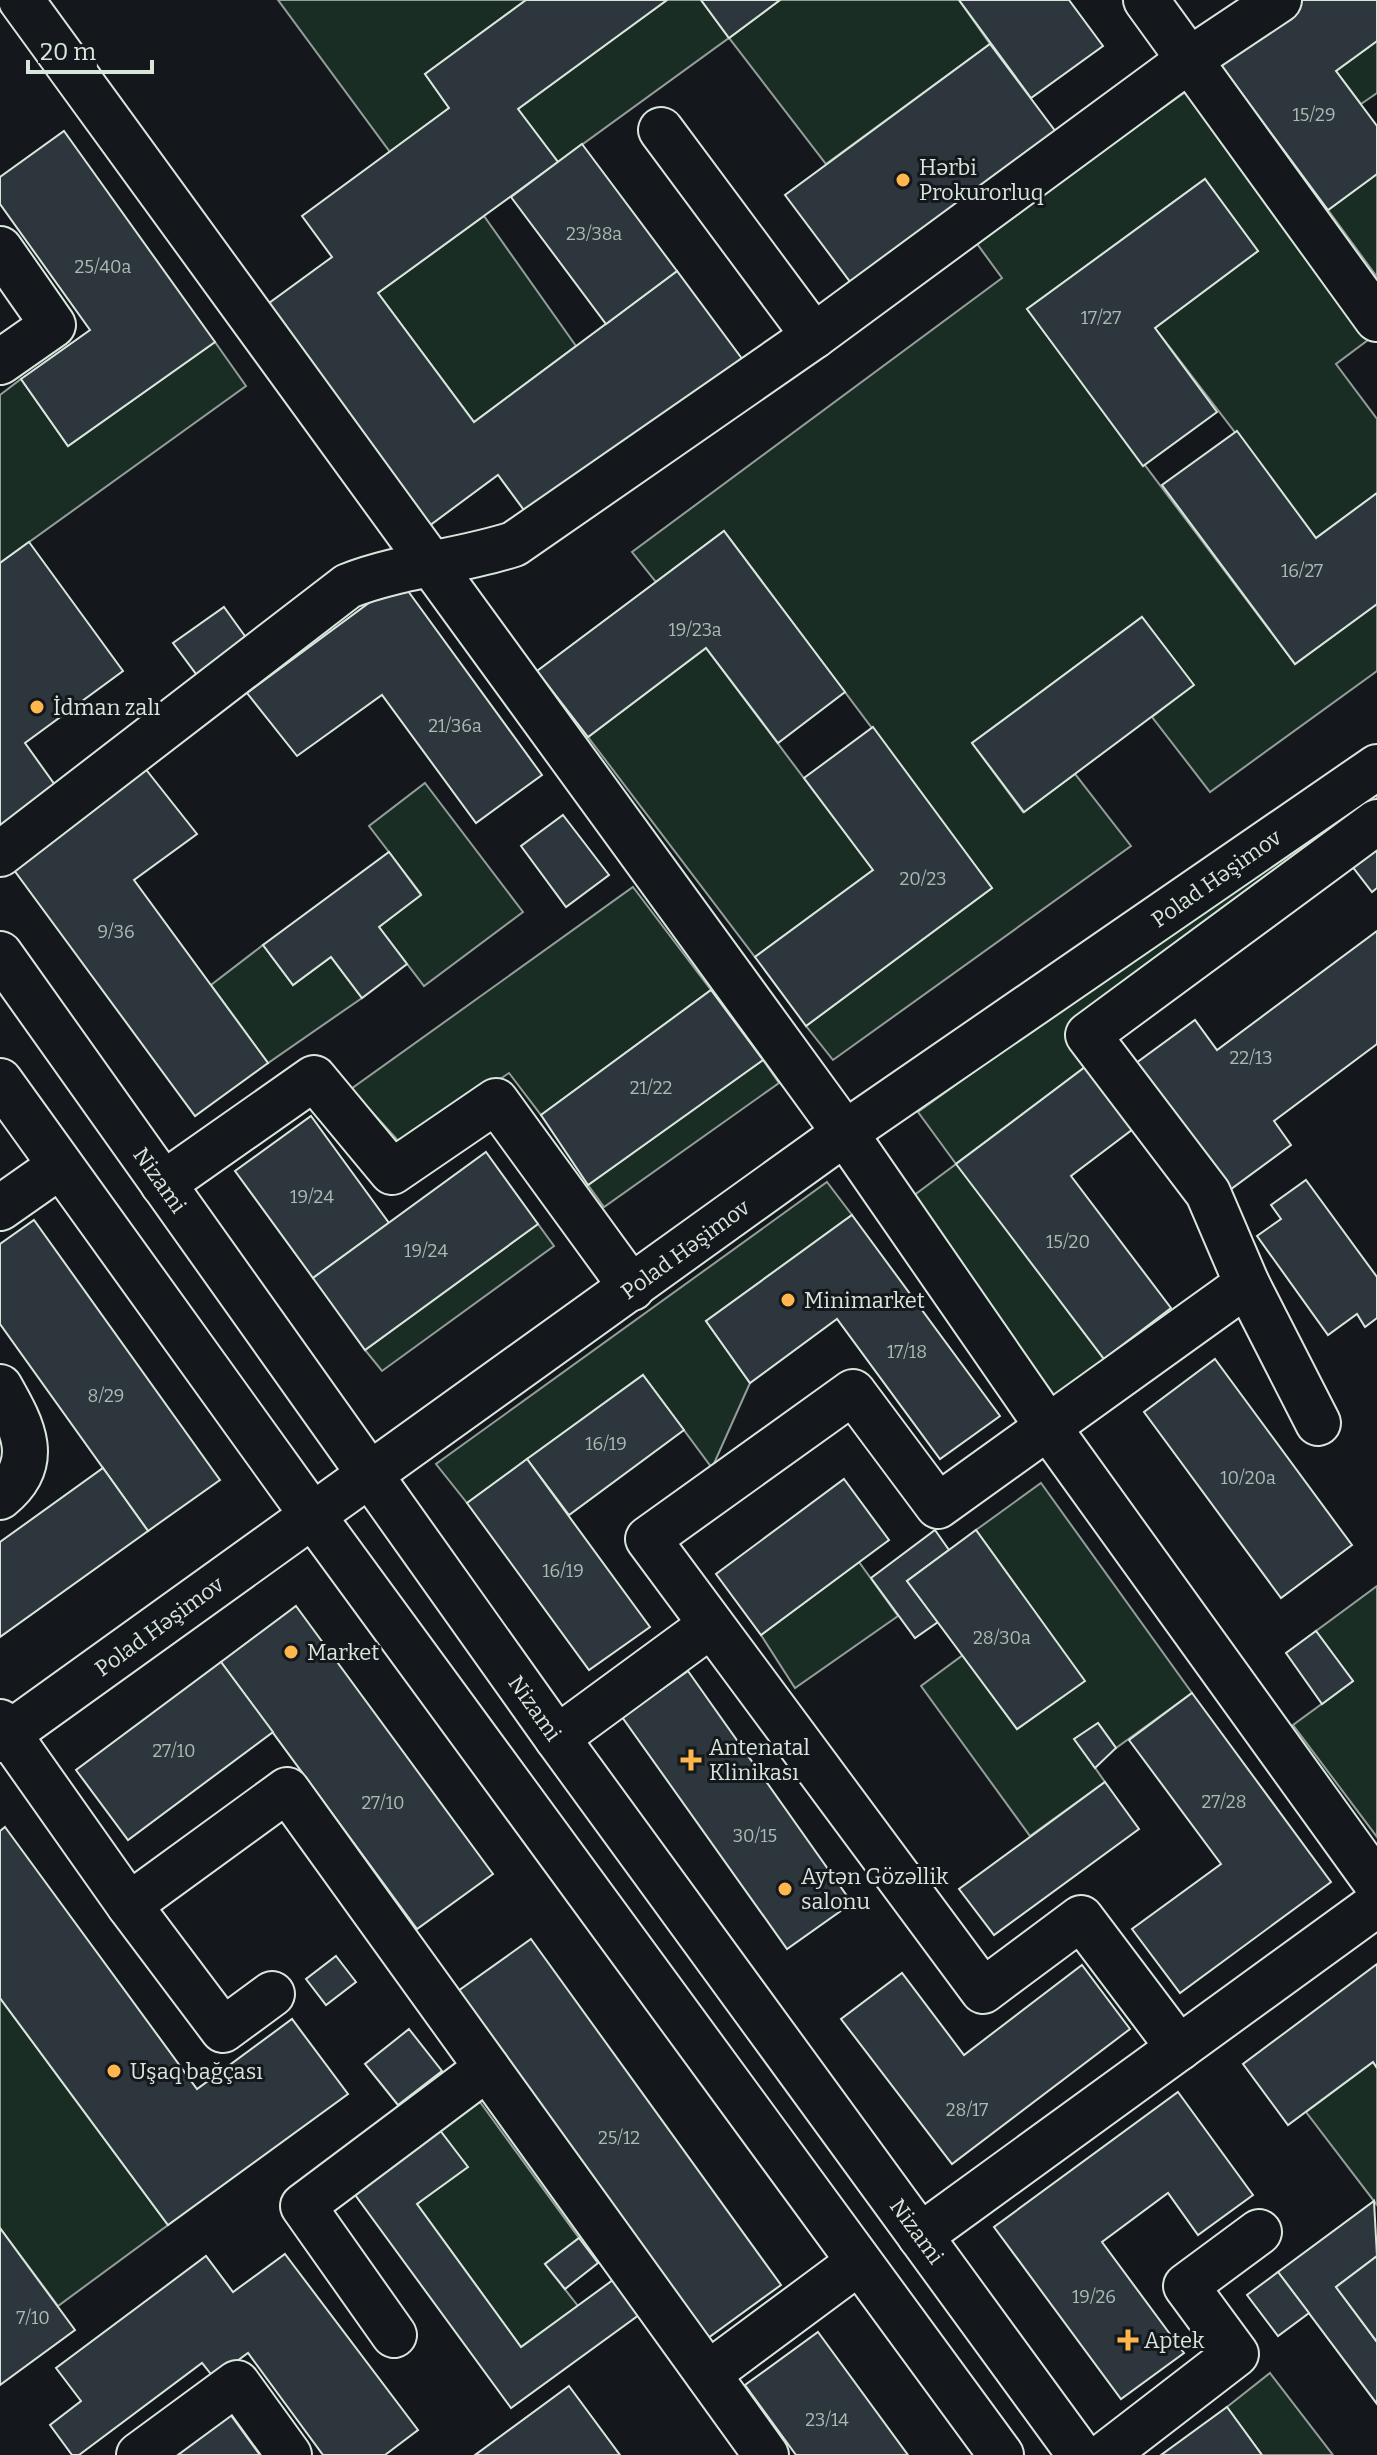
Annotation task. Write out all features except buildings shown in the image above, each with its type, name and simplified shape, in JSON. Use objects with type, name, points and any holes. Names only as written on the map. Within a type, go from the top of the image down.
[{"type":"street","points":[[21,0],[845,1133],[1048,1427],[1377,1884]]},
{"type":"street","points":[[1146,0],[1377,319]]},
{"type":"street","points":[[0,854],[348,586],[385,572],[479,555],[514,544],[814,336],[1189,60],[1279,0]]},
{"type":"street","points":[[661,130],[814,336]]},
{"type":"street","points":[[0,249],[53,325],[0,362]]},
{"type":"street","name":"Polad Həşimov","points":[[3,1732],[371,1476],[845,1133],[1377,767]]},
{"type":"street","points":[[1318,1423],[1247,1284],[1208,1193],[1088,1035],[1377,822]]},
{"type":"street","name":"Nizami","points":[[0,954],[557,1738],[1080,2455]]},
{"type":"street","points":[[163,1184],[314,1078],[392,1172],[496,1101],[632,1288]]},
{"type":"street","points":[[0,1081],[313,1516],[1001,2455]]},
{"type":"street","points":[[0,1208],[60,1166]]},
{"type":"street","points":[[1179,2048],[1081,1918],[983,1991],[648,1539],[853,1392],[938,1506],[1247,1284]]},
{"type":"street","points":[[0,1387],[26,1443],[22,1471],[14,1486],[0,1497]]},
{"type":"street","points":[[557,1738],[711,1625]]},
{"type":"street","points":[[3,1732],[223,2030],[272,1994]]},
{"type":"street","points":[[129,1905],[287,1790],[766,2455]]},
{"type":"street","points":[[920,2236],[1377,1904]]},
{"type":"street","points":[[394,2335],[303,2206],[487,2068]]},
{"type":"street","points":[[1105,2455],[1236,2354],[1186,2286],[1259,2232]]},
{"type":"street","points":[[708,2374],[859,2262]]},
{"type":"street","points":[[139,2455],[237,2383],[289,2455]]},
{"type":"green space","points":[[278,0],[526,0],[425,74],[449,108],[390,152]]},
{"type":"green space","points":[[667,0],[701,0],[729,38],[558,162],[518,109]]},
{"type":"green space","points":[[780,0],[959,0],[990,44],[826,164],[729,38]]},
{"type":"green space","points":[[1377,41],[1377,93],[1361,104],[1336,71]]},
{"type":"green space","points":[[1191,88],[1372,337],[1336,364],[1377,419],[1377,493],[1316,538],[1155,328],[1258,251],[1205,179],[1027,309],[1295,664],[1377,604],[1377,671],[1210,792],[1152,717],[1193,685],[1142,617],[972,743],[1023,812],[1075,774],[1131,846],[833,1060],[806,1026],[992,888],[724,531],[656,582],[632,552],[1002,278],[975,241]]},
{"type":"green space","points":[[1377,174],[1377,277],[1328,210]]},
{"type":"green space","points":[[484,216],[576,346],[474,422],[378,293]]},
{"type":"green space","points":[[215,342],[246,386],[0,563],[0,395],[21,379],[68,446]]},
{"type":"green space","points":[[706,648],[873,870],[755,957],[588,737]]},
{"type":"green space","points":[[1377,781],[1377,804],[1089,1064],[957,1163],[1104,1359],[1052,1397],[905,1202],[956,1164],[918,1112]]},
{"type":"green space","points":[[425,783],[523,912],[424,986],[379,927],[421,894],[369,826]]},
{"type":"green space","points":[[633,887],[711,990],[541,1115],[509,1073],[402,1145],[351,1089]]},
{"type":"green space","points":[[263,945],[293,985],[331,957],[362,998],[268,1063],[211,985]]},
{"type":"green space","points":[[763,1060],[779,1083],[604,1207],[588,1185]]},
{"type":"green space","points":[[827,1182],[852,1215],[706,1321],[750,1383],[712,1468],[643,1375],[467,1503],[436,1464]]},
{"type":"green space","points":[[538,1224],[554,1246],[382,1371],[365,1350]]},
{"type":"green space","points":[[1041,1483],[1192,1693],[1116,1748],[1098,1723],[1075,1739],[1105,1782],[1030,1836],[921,1686],[963,1655],[1017,1729],[1084,1681],[976,1530]]},
{"type":"green space","points":[[859,1562],[898,1616],[795,1688],[761,1635]]},
{"type":"green space","points":[[1377,1586],[1377,1837],[1293,1725],[1353,1681],[1316,1631]]},
{"type":"green space","points":[[0,1998],[168,2225],[58,2306],[0,2228]]},
{"type":"green space","points":[[1373,2062],[1377,2068],[1377,2205],[1306,2112]]},
{"type":"green space","points":[[480,2102],[579,2238],[545,2264],[578,2306],[521,2347],[417,2204],[467,2167],[439,2129]]},
{"type":"green space","points":[[1270,2373],[1333,2455],[1262,2455],[1227,2407]]},
{"type":"place","name":"Hərbi Prokurorluq","points":[[903,180]]},
{"type":"place","name":"İdman zalı","points":[[37,707]]},
{"type":"place","name":"Minimarket","points":[[788,1300]]},
{"type":"place","name":"Market","points":[[291,1652]]},
{"type":"place","name":"Antenatal Klinikası","points":[[691,1760]]},
{"type":"place","name":"Aytən Gözəllik salonu","points":[[785,1889]]},
{"type":"place","name":"Uşaq bağçası","points":[[114,2071]]},
{"type":"place","name":"Aptek","points":[[1128,2340]]}]
